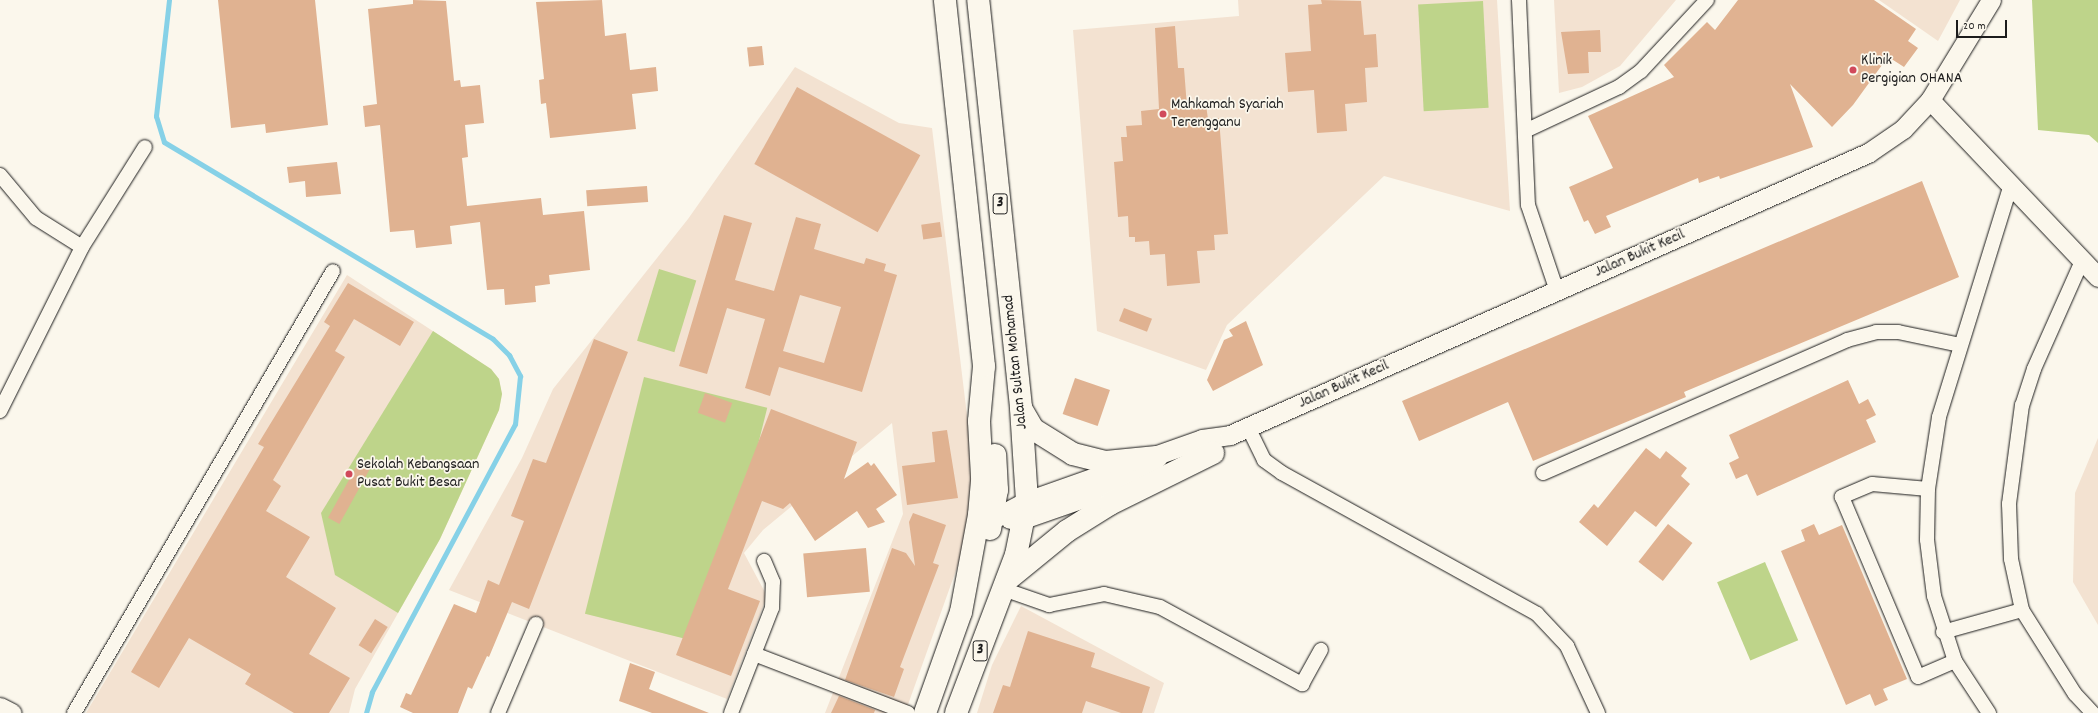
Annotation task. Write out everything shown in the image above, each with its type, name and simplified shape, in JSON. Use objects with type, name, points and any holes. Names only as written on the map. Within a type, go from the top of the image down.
[{"type":"highway","name":"Jalan Sultan Mohamad","points":[[925,713],[961,612],[979,515],[979,421],[984,366],[945,0]]},
{"type":"highway","name":"Jalan Sultan Mohamad","points":[[956,713],[1005,584],[1025,510],[1021,407],[978,0]]},
{"type":"highway","name":"3","points":[[961,612],[993,519],[996,461],[984,366]]},
{"type":"highway","points":[[1021,407],[1033,429],[1073,454],[1106,462],[1157,457]]},
{"type":"highway","points":[[1005,584],[1067,531],[1110,504],[1213,453]]},
{"type":"main road","name":"Jalan Bukit Kecil","points":[[1025,510],[1202,439],[1230,435],[1868,153],[1903,129],[1930,100],[1991,0]]},
{"type":"main road","points":[[1930,100],[2098,277]]},
{"type":"main road","name":"Jalan Bukit Kecil","points":[[993,519],[1213,453],[1230,435]]},
{"type":"main road","points":[[0,707],[12,713]]},
{"type":"street","points":[[1519,0],[1531,223],[1557,291]]},
{"type":"street","points":[[1525,131],[1619,87],[1641,71],[1708,0]]},
{"type":"street","points":[[0,411],[82,247],[145,147]]},
{"type":"street","points":[[0,175],[36,218],[82,247]]},
{"type":"street","points":[[1987,713],[1955,660],[1944,632],[1934,596],[1927,540],[1928,489],[1939,417],[2011,184]]},
{"type":"street","points":[[2082,261],[2034,369],[2022,405],[2009,504],[2011,559],[2022,610],[2075,694],[2093,713]]},
{"type":"street","points":[[74,713],[333,271]]},
{"type":"street","points":[[1543,473],[1847,340],[1876,332],[1898,332],[1960,345]]},
{"type":"street","points":[[1248,427],[1264,460],[1282,474],[1537,614],[1567,646],[1598,713]]},
{"type":"street","points":[[1928,489],[1872,484],[1842,497],[1918,677],[1955,660]]},
{"type":"street","points":[[731,713],[775,594],[764,560]]},
{"type":"street","points":[[1005,584],[1049,605],[1104,594],[1160,607],[1302,684],[1321,650]]},
{"type":"street","points":[[1944,632],[2022,610]]},
{"type":"street","points":[[498,713],[536,624]]},
{"type":"street","points":[[754,654],[908,713]]},
{"type":"shaded area","points":[[1238,0],[1497,0],[1510,211],[1384,176],[1227,325],[1206,370],[1097,331],[1073,30],[1239,16]]},
{"type":"shaded area","points":[[1554,0],[1676,0],[1620,66],[1582,87],[1559,93]]},
{"type":"shaded area","points":[[1879,0],[1960,0],[1938,41]]},
{"type":"shaded area","points":[[795,67],[899,123],[932,128],[975,481],[964,548],[905,713],[825,713],[903,514],[892,423],[763,530],[744,553],[767,596],[727,699],[449,590],[522,458],[553,389],[688,219]]},
{"type":"shaded area","name":"Sekolah Kebangsaan Pusat Bukit Besar","points":[[347,275],[491,369],[499,379],[502,394],[499,410],[440,539],[355,689],[349,713],[86,713]]},
{"type":"shaded area","points":[[2098,438],[2098,625],[2073,582],[2075,493]]},
{"type":"shaded area","points":[[1021,606],[1164,683],[1154,713],[977,713],[992,665]]},
{"type":"green space","points":[[2032,0],[2098,0],[2098,143],[2089,135],[2038,130]]},
{"type":"green space","points":[[1483,1],[1489,108],[1424,111],[1418,4]]},
{"type":"green space","points":[[659,269],[696,280],[674,352],[637,341]]},
{"type":"green space","points":[[433,331],[491,369],[499,379],[502,394],[499,410],[440,539],[398,613],[335,575],[321,513]]},
{"type":"green space","points":[[644,377],[767,408],[708,644],[585,614]]},
{"type":"green space","points":[[1765,562],[1798,640],[1750,661],[1717,582]]},
{"type":"building","points":[[218,0],[315,0],[328,125],[266,133],[265,124],[231,128]]},
{"type":"building","points":[[413,0],[446,1],[454,81],[460,80],[461,87],[480,85],[484,123],[465,125],[468,157],[462,158],[467,206],[541,198],[543,215],[584,211],[590,270],[549,275],[550,284],[535,286],[536,302],[505,305],[504,289],[487,290],[480,222],[450,226],[452,244],[416,248],[414,230],[390,232],[380,125],[365,127],[363,106],[377,104],[368,9],[413,4]]},
{"type":"building","points":[[602,0],[605,36],[626,33],[630,70],[656,67],[658,91],[632,94],[636,129],[550,138],[546,103],[541,104],[539,80],[544,79],[536,2]]},
{"type":"building","points":[[1321,0],[1361,1],[1364,35],[1376,34],[1378,67],[1365,68],[1367,102],[1345,104],[1347,131],[1317,133],[1314,90],[1288,92],[1285,53],[1311,51],[1308,5],[1322,4]]},
{"type":"building","points":[[1738,0],[1874,0],[1916,29],[1908,41],[1918,48],[1904,67],[1890,58],[1882,65],[1853,105],[1832,127],[1790,84],[1813,147],[1720,179],[1719,176],[1699,183],[1698,178],[1606,216],[1611,227],[1595,234],[1588,220],[1584,222],[1569,187],[1613,168],[1588,116],[1674,77],[1664,65],[1707,22],[1715,30]]},
{"type":"building","points":[[1175,26],[1178,68],[1184,68],[1187,107],[1206,105],[1208,119],[1219,118],[1228,234],[1214,235],[1215,250],[1197,251],[1200,283],[1167,286],[1165,254],[1150,255],[1149,241],[1135,242],[1135,237],[1129,237],[1128,216],[1118,217],[1114,162],[1123,161],[1121,137],[1127,137],[1126,126],[1142,125],[1141,111],[1159,109],[1155,28]]},
{"type":"building","points":[[1600,30],[1601,52],[1588,52],[1589,73],[1568,74],[1561,32]]},
{"type":"building","points":[[762,46],[764,65],[749,66],[747,48]]},
{"type":"building","points":[[797,87],[920,155],[878,232],[754,164]]},
{"type":"building","points":[[337,162],[341,194],[306,197],[305,181],[289,183],[287,167]]},
{"type":"building","points":[[1922,181],[1959,277],[1684,392],[1686,397],[1533,461],[1508,402],[1419,441],[1402,401]]},
{"type":"building","points":[[647,186],[648,202],[587,206],[586,190]]},
{"type":"building","points":[[724,215],[752,223],[735,280],[774,291],[796,217],[821,224],[814,249],[864,264],[866,258],[886,264],[884,271],[897,275],[862,392],[779,367],[770,396],[745,388],[765,319],[727,308],[707,374],[679,366]],"holes":[[[800,295],[841,307],[824,363],[783,351]]]},
{"type":"building","points":[[940,222],[942,237],[923,239],[921,225]]},
{"type":"building","points":[[348,283],[414,322],[400,346],[354,319],[335,351],[345,357],[273,480],[281,486],[266,511],[310,537],[286,577],[336,608],[309,654],[350,678],[329,713],[294,713],[245,684],[251,674],[189,638],[159,688],[131,672],[264,447],[258,444],[330,326],[324,322]]},
{"type":"building","points":[[1124,308],[1152,319],[1147,332],[1119,321]]},
{"type":"building","points":[[1246,321],[1263,365],[1213,391],[1207,380],[1224,340],[1233,336],[1229,330]]},
{"type":"building","points":[[594,339],[628,352],[529,609],[512,602],[489,657],[487,656],[472,689],[468,687],[458,713],[413,713],[400,707],[406,693],[411,695],[454,604],[476,613],[488,580],[499,585],[524,521],[511,516],[533,459],[546,463]]},
{"type":"building","points":[[1075,378],[1110,390],[1098,426],[1063,414]]},
{"type":"building","points":[[1848,380],[1859,404],[1868,399],[1876,415],[1866,420],[1876,442],[1757,496],[1747,474],[1736,479],[1729,463],[1739,458],[1729,435]]},
{"type":"building","points":[[705,393],[732,403],[725,423],[698,413]]},
{"type":"building","points":[[771,409],[857,442],[844,479],[868,462],[871,466],[874,463],[897,495],[876,509],[885,522],[868,528],[857,511],[815,541],[790,503],[783,509],[762,501],[728,589],[760,601],[731,676],[676,655]]},
{"type":"building","points":[[947,430],[958,498],[907,505],[902,466],[935,462],[932,432]]},
{"type":"building","points":[[1646,448],[1660,459],[1666,451],[1687,468],[1681,476],[1690,484],[1656,527],[1635,511],[1607,546],[1579,522],[1594,504],[1598,508]]},
{"type":"building","points":[[360,460],[371,466],[339,524],[328,518]]},
{"type":"building","points":[[913,513],[946,525],[933,563],[939,565],[900,667],[904,669],[894,697],[845,680],[892,548],[906,553],[915,566],[909,522]]},
{"type":"building","points":[[1668,524],[1692,543],[1663,581],[1638,562]]},
{"type":"building","points":[[1814,524],[1819,535],[1842,525],[1907,679],[1883,689],[1888,700],[1875,706],[1870,694],[1846,705],[1781,551],[1805,541],[1801,530]]},
{"type":"building","points":[[866,548],[870,592],[807,597],[803,553]]},
{"type":"building","points":[[375,619],[388,627],[371,653],[359,645]]},
{"type":"building","points":[[1028,631],[1095,653],[1091,667],[1150,687],[1142,713],[1121,713],[1086,701],[1082,713],[993,713],[1003,685],[1010,687]]},
{"type":"building","points":[[630,663],[655,672],[649,689],[709,713],[652,713],[619,701]]},
{"type":"building","points":[[839,696],[875,710],[874,713],[831,713]]},
{"type":"waterway","points":[[169,0],[156,116],[164,142],[493,339],[509,355],[520,376],[515,424],[372,692],[366,713]]},
{"type":"place","name":"Klinik Pergigian OHANA","points":[[1853,70]]},
{"type":"place","name":"Mahkamah Syariah Terengganu","points":[[1163,114]]},
{"type":"place","name":"Sekolah Kebangsaan Pusat Bukit Besar","points":[[349,474]]}]
